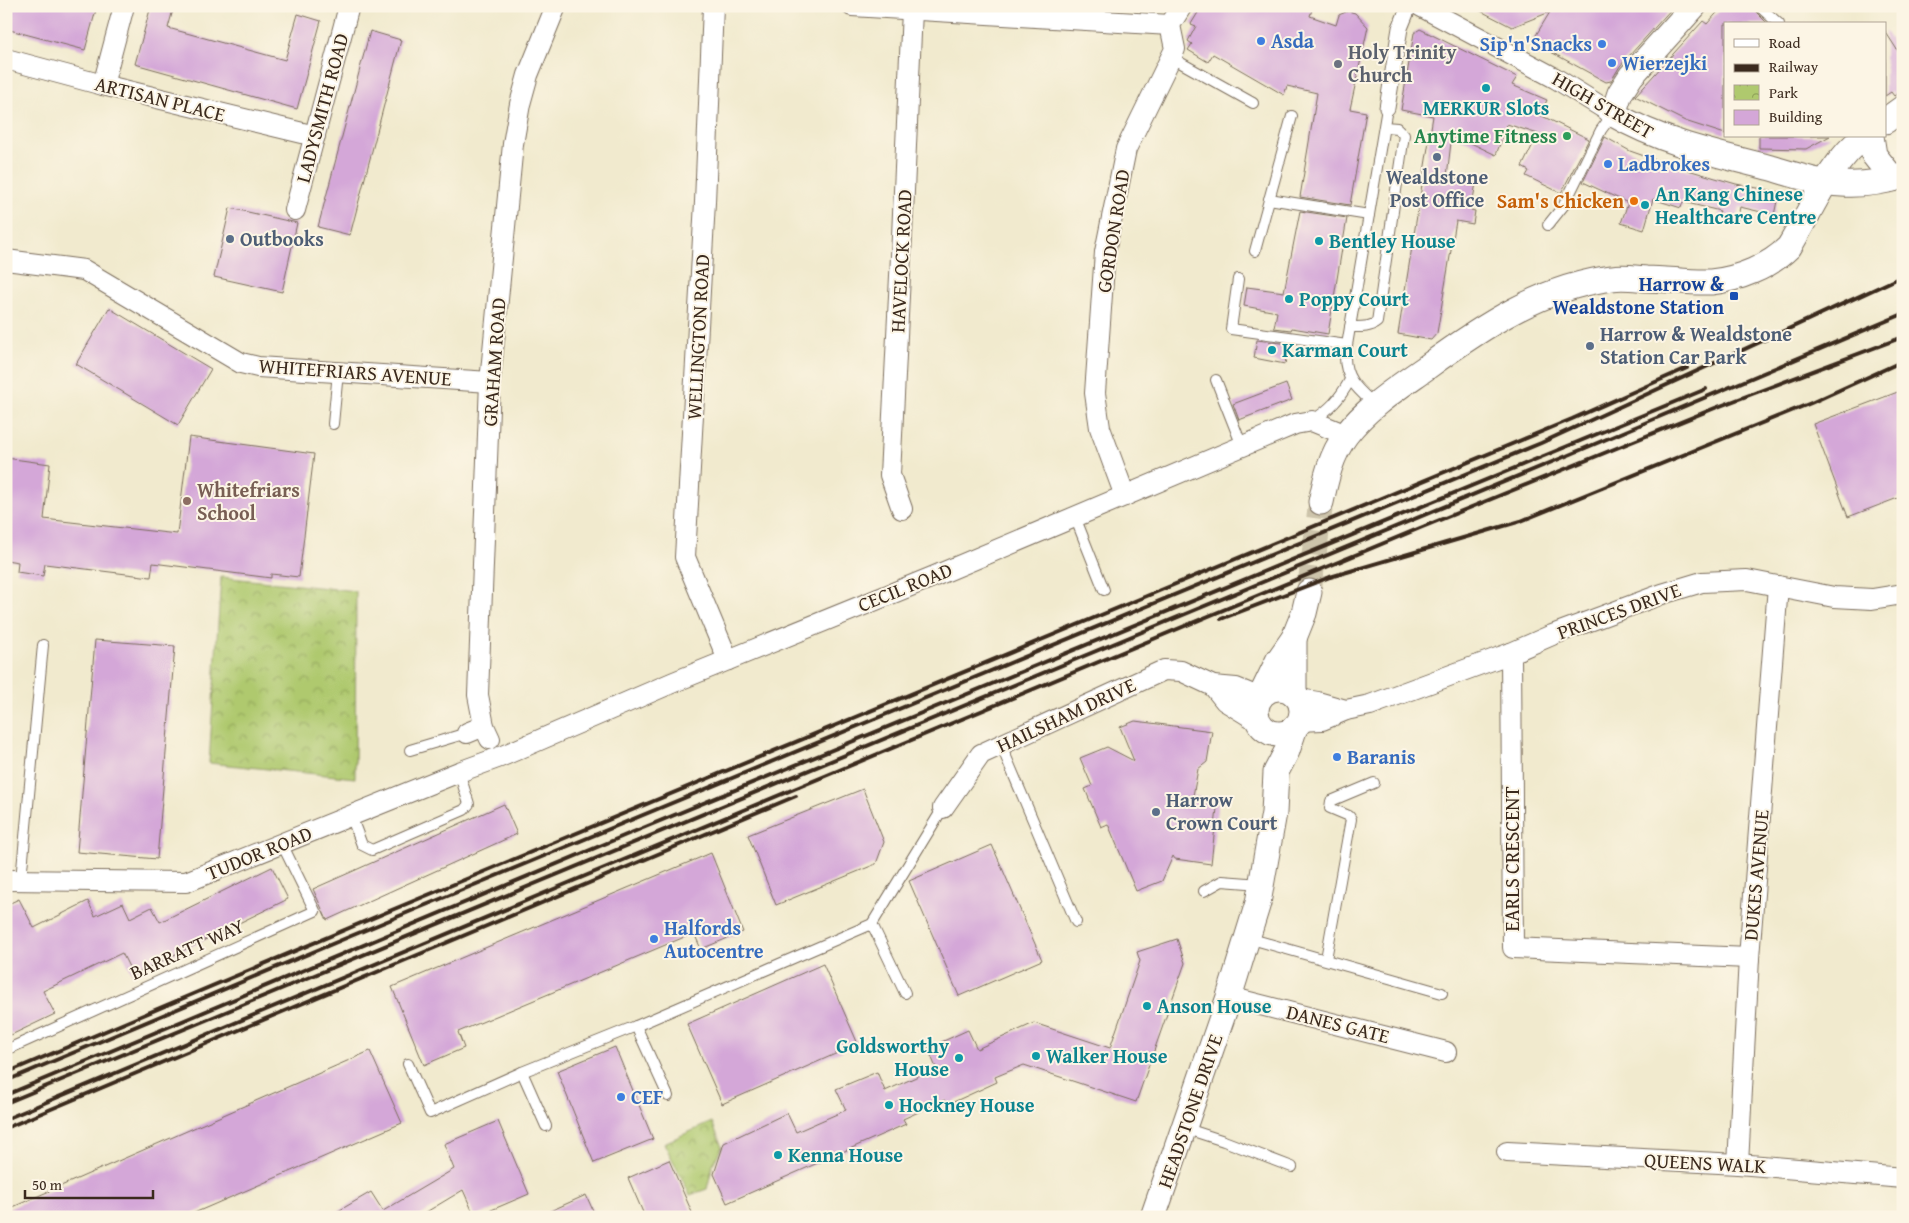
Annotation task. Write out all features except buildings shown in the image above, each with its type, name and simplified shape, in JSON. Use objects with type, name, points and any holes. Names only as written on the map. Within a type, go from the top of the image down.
[{"type":"street","points":[[103,85],[124,6]]},
{"type":"street","name":"LADYSMITH ROAD","points":[[295,210],[349,6]]},
{"type":"street","name":"GRAHAM ROAD","points":[[480,733],[478,682],[490,382],[513,144],[520,104],[528,75],[556,6]]},
{"type":"street","name":"WELLINGTON ROAD","points":[[713,6],[697,351],[684,558],[728,660]]},
{"type":"street","points":[[852,6],[912,8],[1170,25]]},
{"type":"street","points":[[1175,49],[1170,25],[1182,6]]},
{"type":"street","points":[[1387,108],[1400,28],[1409,6]]},
{"type":"street","name":"HIGH STREET","points":[[1420,6],[1547,73],[1613,114],[1663,139],[1746,163],[1826,182],[1858,184],[1898,178]]},
{"type":"street","points":[[1613,114],[1620,93],[1630,76],[1694,6]]},
{"type":"street","name":"HAVELOCK ROAD","points":[[902,509],[890,475],[912,8]]},
{"type":"street","name":"GORDON ROAD","points":[[1125,496],[1100,428],[1095,393],[1105,252],[1126,149],[1175,49]]},
{"type":"street","name":"ARTISAN PLACE","points":[[6,58],[103,85],[315,136]]},
{"type":"street","points":[[1886,120],[1903,108]]},
{"type":"street","points":[[1321,502],[1328,470],[1335,453],[1346,435],[1375,405],[1410,378],[1487,325],[1549,294],[1580,284],[1615,277],[1711,282],[1764,266],[1778,258],[1789,247],[1826,182],[1853,146],[1863,138]]},
{"type":"street","points":[[1871,138],[1874,155],[1898,178]]},
{"type":"street","name":"WHITEFRIARS AVENUE","points":[[6,260],[84,270],[241,363],[258,367],[490,382]]},
{"type":"street","points":[[1312,422],[1346,435]]},
{"type":"street","name":"CECIL ROAD","points":[[500,757],[1295,424],[1312,422]]},
{"type":"street","name":"PRINCES DRIVE","points":[[1297,710],[1322,720],[1346,710],[1370,706],[1510,653],[1552,635],[1662,594],[1702,582],[1747,580],[1844,598],[1872,600],[1903,594]]},
{"type":"street","name":"DUKES AVENUE","points":[[1738,1164],[1749,958],[1778,586]]},
{"type":"street","name":"HEADSTONE DRIVE","points":[[1261,697],[1278,661],[1294,638],[1304,613],[1309,592]]},
{"type":"street","name":"HEADSTONE DRIVE","points":[[1153,1217],[1229,997],[1258,903],[1274,813],[1276,772],[1287,751],[1297,710],[1294,638]]},
{"type":"street","name":"EARLS CRESCENT","points":[[1510,653],[1513,948],[1749,958]]},
{"type":"street","name":"HAILSHAM DRIVE","points":[[942,808],[981,754],[1164,670],[1181,671],[1213,686],[1236,688],[1261,697]]},
{"type":"street","name":"HAILSHAM DRIVE","points":[[1213,686],[1225,701],[1261,725]]},
{"type":"street","points":[[1274,688],[1281,688],[1297,710],[1289,732],[1276,734],[1261,725],[1256,710],[1261,697],[1274,688]]},
{"type":"street","name":"HEADSTONE DRIVE","points":[[1261,725],[1266,756],[1276,772]]},
{"type":"street","name":"TUDOR ROAD","points":[[14,880],[186,882],[500,757]]},
{"type":"street","name":"DANES GATE","points":[[1229,997],[1446,1052]]},
{"type":"street","name":"QUEENS WALK","points":[[1507,1152],[1738,1164],[1903,1178]]},
{"type":"lane","points":[[1759,6],[1777,22]]},
{"type":"lane","points":[[1175,49],[1174,59],[1253,102]]},
{"type":"lane","points":[[1375,405],[1354,386],[1350,380],[1345,363],[1387,108]]},
{"type":"lane","points":[[1548,224],[1564,205],[1601,130],[1613,114]]},
{"type":"lane","points":[[1255,251],[1292,116]]},
{"type":"lane","points":[[1350,327],[1364,327],[1378,322],[1404,135],[1397,128],[1385,127]]},
{"type":"lane","points":[[1269,199],[1369,215]]},
{"type":"lane","points":[[1238,279],[1231,328],[1347,345]]},
{"type":"lane","points":[[333,424],[338,372]]},
{"type":"lane","points":[[1216,380],[1242,446]]},
{"type":"lane","name":"CECIL ROAD","points":[[1312,422],[1331,408],[1343,393],[1350,380]]},
{"type":"lane","points":[[1075,517],[1104,590]]},
{"type":"lane","points":[[14,880],[44,645]]},
{"type":"lane","points":[[410,750],[480,733]]},
{"type":"lane","points":[[1001,745],[1076,922]]},
{"type":"lane","points":[[351,816],[362,845],[372,850],[464,810],[469,804],[459,772]]},
{"type":"lane","points":[[1326,959],[1351,819],[1349,816],[1330,808],[1329,804],[1331,801],[1374,783]]},
{"type":"lane","points":[[408,1064],[430,1113],[522,1072],[636,1026],[872,924],[942,808]]},
{"type":"lane","name":"BARRATT WAY","points":[[6,1050],[315,911],[282,844]]},
{"type":"lane","points":[[1204,891],[1222,881],[1262,884]]},
{"type":"lane","points":[[872,924],[906,993]]},
{"type":"lane","points":[[1247,937],[1442,993]]},
{"type":"lane","points":[[636,1026],[668,1096]]},
{"type":"lane","points":[[522,1072],[546,1126]]},
{"type":"lane","points":[[1184,1128],[1292,1167]]},
{"type":"green space","points":[[221,577],[356,591],[355,778],[209,763]]},
{"type":"green space","points":[[712,1122],[722,1147],[713,1164],[707,1189],[690,1195],[664,1143]]},
{"type":"tunnel","points":[[1309,592],[1321,502]]},
{"type":"railway","points":[[6,1081],[1541,443],[1903,276]]},
{"type":"railway","points":[[6,1103],[1564,457],[1903,314]]},
{"type":"railway","points":[[6,1119],[1420,528],[1715,408],[1903,337]]},
{"type":"railway","points":[[1221,619],[1330,577],[1521,521],[1811,403],[1903,361]]},
{"type":"railway","points":[[6,1073],[387,912],[1572,419],[1687,368]]},
{"type":"railway","points":[[6,1095],[626,835],[1706,389]]},
{"type":"railway","points":[[6,1128],[796,796]]},
{"type":"place","name":"Asda","points":[[1261,41]]},
{"type":"place","name":"Sip'n'Snacks","points":[[1602,44]]},
{"type":"place","name":"Wierzejki","points":[[1612,63]]},
{"type":"place","name":"Holy Trinity Church","points":[[1338,64]]},
{"type":"place","name":"MERKUR Slots","points":[[1486,88]]},
{"type":"place","name":"Anytime Fitness","points":[[1567,136]]},
{"type":"place","name":"Wealdstone Post Office","points":[[1437,157]]},
{"type":"place","name":"Ladbrokes","points":[[1608,164]]},
{"type":"place","name":"Sam's Chicken","points":[[1634,201]]},
{"type":"place","name":"An Kang Chinese Healthcare Centre","points":[[1645,205]]},
{"type":"place","name":"Outbooks","points":[[230,239]]},
{"type":"place","name":"Bentley House","points":[[1319,241]]},
{"type":"place","name":"Harrow & Wealdstone Station","points":[[1734,296]]},
{"type":"place","name":"Poppy Court","points":[[1289,299]]},
{"type":"place","name":"Harrow & Wealdstone Station Car Park","points":[[1590,346]]},
{"type":"place","name":"Karman Court","points":[[1272,350]]},
{"type":"place","name":"Whitefriars School","points":[[187,501]]},
{"type":"place","name":"Baranis","points":[[1337,757]]},
{"type":"place","name":"Harrow Crown Court","points":[[1156,812]]},
{"type":"place","name":"Halfords Autocentre","points":[[654,939]]},
{"type":"place","name":"Anson House","points":[[1147,1006]]},
{"type":"place","name":"Walker House","points":[[1036,1056]]},
{"type":"place","name":"Goldsworthy House","points":[[959,1058]]},
{"type":"place","name":"CEF","points":[[621,1097]]},
{"type":"place","name":"Hockney House","points":[[889,1105]]},
{"type":"place","name":"Kenna House","points":[[778,1155]]}]
